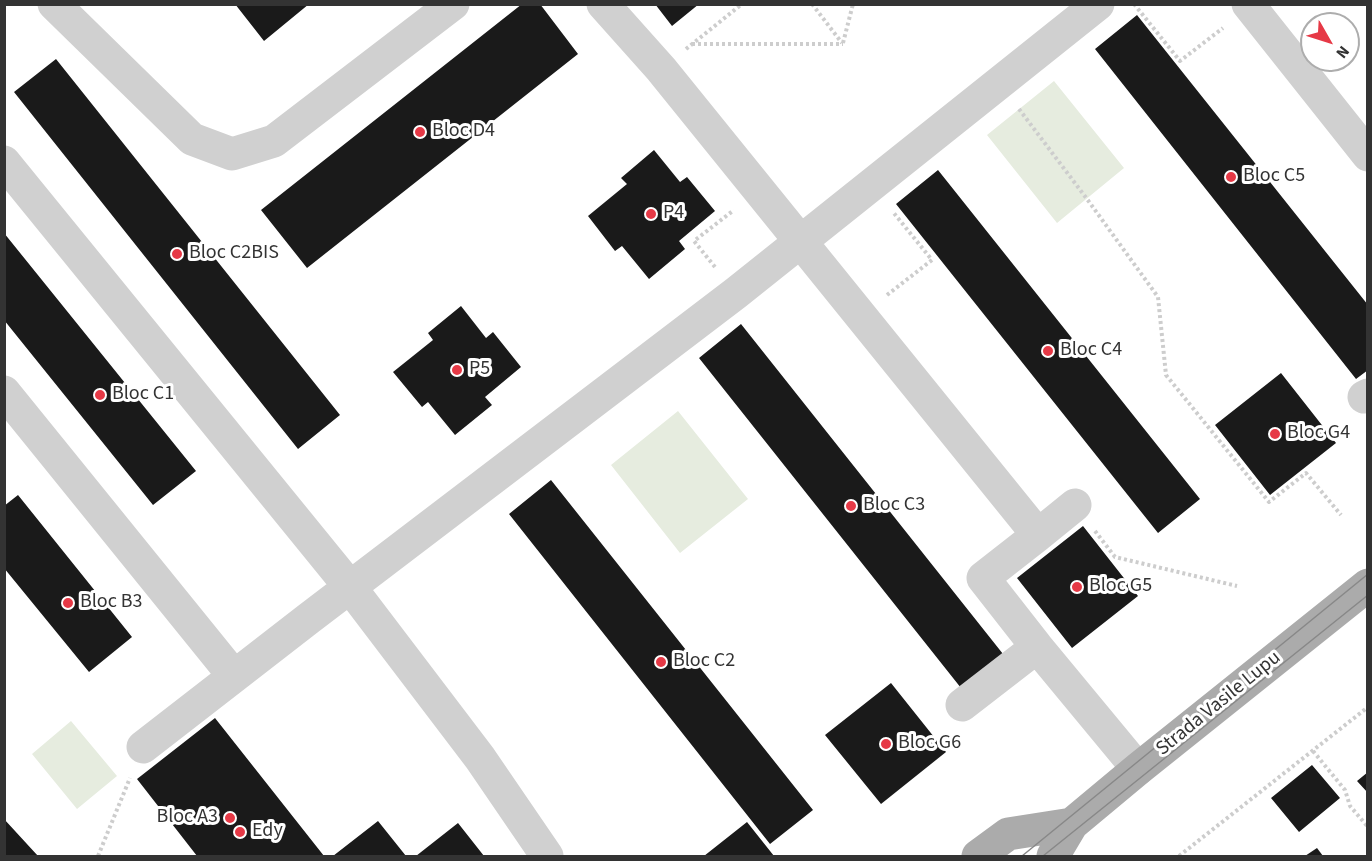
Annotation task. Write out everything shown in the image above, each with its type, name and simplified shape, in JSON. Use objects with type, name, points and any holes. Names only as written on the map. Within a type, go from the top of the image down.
[{"type":"main road","name":"Strada Vasile Lupu","points":[[1053,856],[1072,824],[1368,585]]},
{"type":"main road","points":[[978,856],[1008,834],[1072,824]]},
{"type":"street","points":[[54,4],[192,139],[232,154],[274,141],[453,4]]},
{"type":"street","points":[[603,4],[661,69],[760,190],[1038,536]]},
{"type":"street","points":[[143,747],[801,242],[1098,4]]},
{"type":"street","points":[[1249,6],[1368,155]]},
{"type":"street","points":[[4,162],[350,587],[480,758],[547,856]]},
{"type":"street","points":[[4,392],[234,676]]},
{"type":"street","points":[[1075,505],[983,578],[1138,769]]},
{"type":"street","points":[[962,705],[1037,647]]},
{"type":"path","points":[[661,69],[742,4]]},
{"type":"path","points":[[812,4],[843,44]]},
{"type":"path","points":[[843,44],[853,4]]},
{"type":"path","points":[[1134,4],[1180,61],[1249,6]]},
{"type":"path","points":[[692,44],[843,44]]},
{"type":"path","points":[[999,82],[1158,297],[1167,375],[1269,502],[1306,473],[1341,515]]},
{"type":"path","points":[[861,315],[932,260],[872,185]]},
{"type":"path","points":[[694,241],[760,190]]},
{"type":"path","points":[[1075,505],[1115,557],[1237,586]]},
{"type":"path","points":[[1179,856],[1368,706]]},
{"type":"path","points":[[98,856],[143,747]]},
{"type":"path","points":[[1313,751],[1345,790],[1350,806],[1368,827]]},
{"type":"shaded area","points":[[1054,81],[1124,168],[1057,223],[987,135]]},
{"type":"shaded area","points":[[678,411],[748,499],[680,553],[611,465]]},
{"type":"shaded area","points":[[71,721],[117,776],[77,809],[32,754]]},
{"type":"building","points":[[235,4],[309,4],[264,41]]},
{"type":"building","name":"Bloc D4","points":[[522,4],[540,4],[578,54],[307,268],[261,210]]},
{"type":"building","points":[[655,4],[699,4],[672,26]]},
{"type":"building","name":"Bloc C5","points":[[1137,15],[1368,305],[1368,370],[1356,379],[1095,49]]},
{"type":"building","name":"Bloc C2BIS","points":[[56,59],[340,415],[298,449],[14,92]]},
{"type":"building","name":"P4","points":[[654,150],[680,182],[687,177],[715,211],[679,241],[685,249],[649,279],[622,246],[615,251],[588,216],[627,184],[621,178]]},
{"type":"building","name":"Bloc C4","points":[[938,170],[1200,499],[1158,533],[896,204]]},
{"type":"building","name":"Bloc C1","points":[[4,233],[196,471],[153,505],[4,320]]},
{"type":"building","name":"P5","points":[[461,306],[486,338],[493,332],[521,367],[485,397],[492,405],[455,435],[428,402],[422,407],[393,372],[433,340],[428,333]]},
{"type":"building","name":"Bloc C3","points":[[741,324],[1003,654],[961,688],[699,358]]},
{"type":"building","name":"Bloc G4","points":[[1281,373],[1336,443],[1270,495],[1215,425]]},
{"type":"building","name":"Bloc C2","points":[[551,480],[813,810],[770,844],[509,514]]},
{"type":"building","name":"Bloc B3","points":[[18,495],[132,637],[89,672],[4,568],[4,506]]},
{"type":"building","name":"Bloc G5","points":[[1083,526],[1138,596],[1072,648],[1017,578]]},
{"type":"building","name":"Bloc G6","points":[[891,683],[946,752],[881,804],[825,735]]},
{"type":"building","name":"Bloc A3","points":[[215,718],[324,856],[197,856],[137,779]]},
{"type":"building","points":[[1312,765],[1340,798],[1299,832],[1271,798]]},
{"type":"building","points":[[1368,772],[1368,793],[1357,781]]},
{"type":"building","points":[[4,819],[38,856],[4,856]]},
{"type":"building","points":[[378,821],[406,856],[333,856]]},
{"type":"building","points":[[747,822],[774,856],[704,856]]},
{"type":"building","points":[[458,823],[484,856],[416,856]]},
{"type":"building","points":[[1317,848],[1323,856],[1305,856]]},
{"type":"tram line","points":[[1022,856],[1368,574]]},
{"type":"tram line","points":[[1043,856],[1368,595]]},
{"type":"place","name":"Bloc D4","points":[[420,132]]},
{"type":"place","name":"Bloc C5","points":[[1231,177]]},
{"type":"place","name":"P4","points":[[651,214]]},
{"type":"place","name":"Bloc C2BIS","points":[[177,254]]},
{"type":"place","name":"Bloc C4","points":[[1048,351]]},
{"type":"place","name":"P5","points":[[457,370]]},
{"type":"place","name":"Bloc C1","points":[[100,395]]},
{"type":"place","name":"Bloc G4","points":[[1275,434]]},
{"type":"place","name":"Bloc C3","points":[[851,506]]},
{"type":"place","name":"Bloc G5","points":[[1077,587]]},
{"type":"place","name":"Bloc B3","points":[[68,603]]},
{"type":"place","name":"Bloc C2","points":[[661,662]]},
{"type":"place","name":"Bloc G6","points":[[886,744]]},
{"type":"place","name":"Bloc A3","points":[[230,818]]},
{"type":"place","name":"Edy","points":[[240,832]]}]
